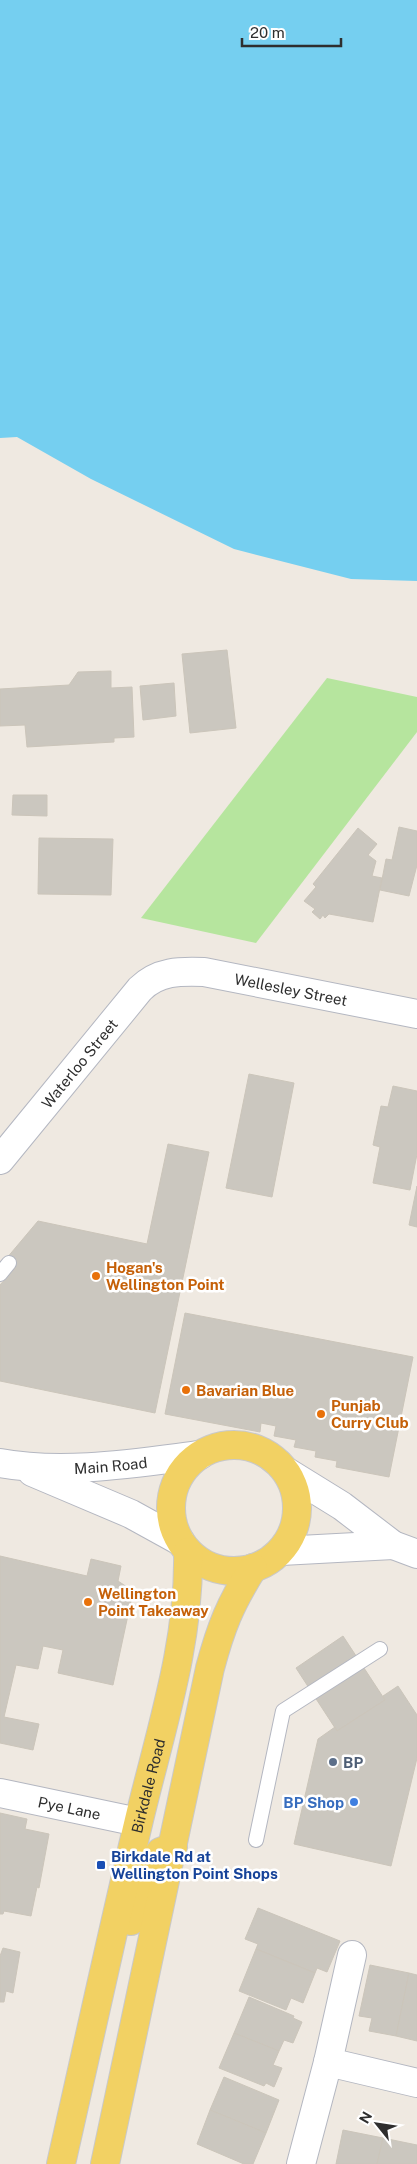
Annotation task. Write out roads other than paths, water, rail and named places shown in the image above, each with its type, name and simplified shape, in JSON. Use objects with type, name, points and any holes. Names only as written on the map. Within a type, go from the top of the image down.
[{"type":"main road","points":[[237,1444],[256,1448],[274,1458],[287,1472],[296,1491],[298,1513],[292,1533],[281,1551],[273,1558],[244,1571],[224,1570],[205,1564],[184,1547],[173,1523],[171,1504],[175,1485],[185,1468],[200,1454],[218,1447],[237,1444]]},
{"type":"main road","name":"Birkdale Road","points":[[61,2164],[184,1628],[184,1547]]},
{"type":"main road","points":[[105,2164],[220,1628],[232,1600],[253,1568]]},
{"type":"main road","points":[[91,2032],[149,1869],[160,1852],[173,1848]]},
{"type":"street","name":"Wellesley Street","points":[[163,974],[184,971],[204,972],[417,1014]]},
{"type":"street","name":"Waterloo Street","points":[[0,1160],[140,989],[149,979],[163,974]]},
{"type":"street","name":"Main Road","points":[[11,1465],[118,1466],[200,1454]]},
{"type":"street","name":"Main Road","points":[[11,1465],[131,1514],[184,1547]]},
{"type":"street","points":[[287,1472],[342,1506],[405,1550]]},
{"type":"street","points":[[281,1551],[405,1550]]},
{"type":"street","name":"Pye Lane","points":[[0,1793],[138,1822]]},
{"type":"street","points":[[301,2164],[328,2062],[352,1955]]},
{"type":"street","points":[[328,2062],[417,2083]]},
{"type":"lane","points":[[256,1840],[283,1711],[380,1649]]},
{"type":"water","points":[[0,0],[417,0],[417,581],[351,579],[234,549],[91,479],[17,437],[0,438]]},
{"type":"place","name":"Hogan's Wellington Point","points":[[96,1276]]},
{"type":"place","name":"Bavarian Blue","points":[[186,1390]]},
{"type":"place","name":"Punjab Curry Club","points":[[321,1414]]},
{"type":"place","name":"Wellington Point Takeaway","points":[[88,1602]]},
{"type":"place","name":"BP","points":[[333,1762]]},
{"type":"place","name":"BP Shop","points":[[354,1802]]},
{"type":"place","name":"Birkdale Rd at Wellington Point Shops","points":[[101,1865]]}]
